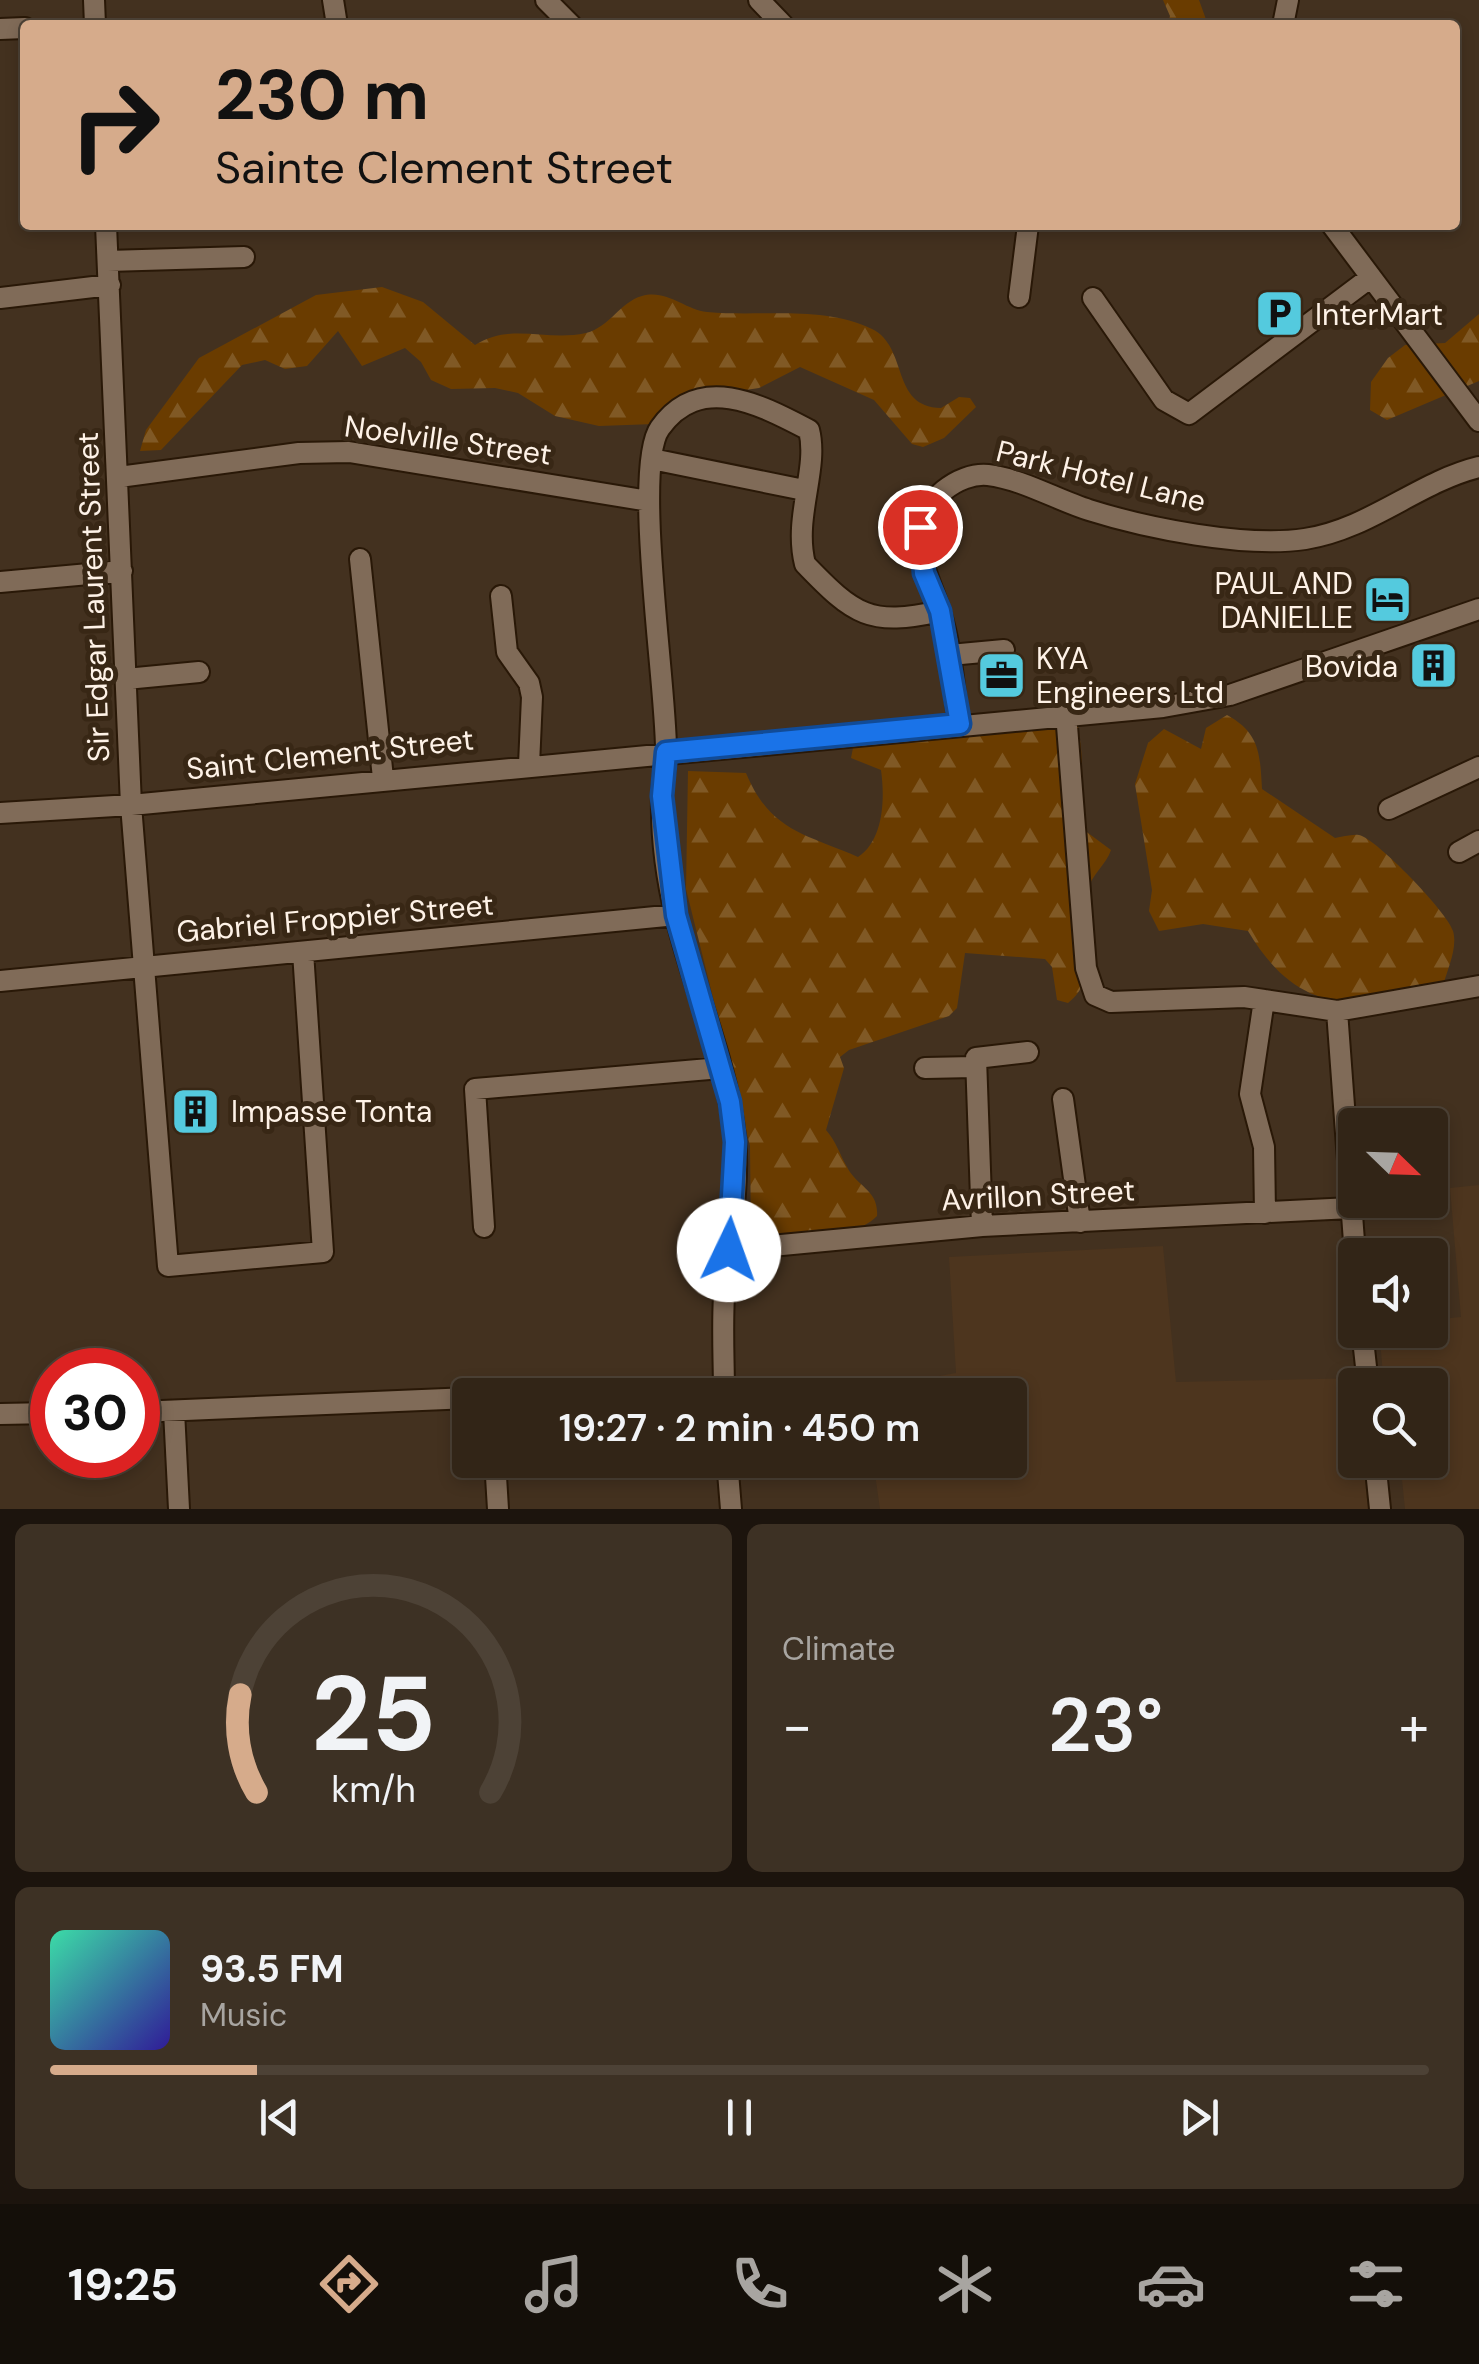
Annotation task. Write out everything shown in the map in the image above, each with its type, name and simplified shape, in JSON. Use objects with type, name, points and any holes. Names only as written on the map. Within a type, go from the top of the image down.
[{"type":"street","points":[[546,0],[567,20]]},
{"type":"street","points":[[759,0],[777,20]]},
{"type":"street","name":"Sir Edgar Laurent Street","points":[[106,230],[131,805],[142,966]]},
{"type":"street","points":[[1019,297],[1027,230]]},
{"type":"street","points":[[1336,230],[1479,420]]},
{"type":"street","points":[[108,261],[244,256]]},
{"type":"street","points":[[1093,298],[1164,400],[1189,414],[1371,277]]},
{"type":"street","points":[[0,298],[110,285]]},
{"type":"street","points":[[725,1378],[735,1142],[720,1068],[676,915],[662,796],[666,752],[649,501],[659,429],[676,410],[701,396],[737,399],[808,430],[813,446],[804,490],[805,564],[860,612],[881,620],[940,611]]},
{"type":"street","name":"Noelville Street","points":[[119,477],[299,453],[349,452],[649,501]]},
{"type":"street","points":[[652,459],[804,490]]},
{"type":"street","name":"Park Hotel Lane","points":[[960,724],[940,611],[924,573],[920,527],[935,499],[961,478],[988,476],[1125,519],[1259,540],[1305,539],[1373,519],[1461,471],[1479,467]]},
{"type":"street","points":[[360,559],[383,778]]},
{"type":"street","points":[[0,582],[122,571]]},
{"type":"street","points":[[501,596],[508,652],[529,683],[532,697],[529,765]]},
{"type":"street","name":"Saint Clement Street","points":[[0,813],[131,805],[1066,713],[1163,707],[1230,694],[1479,609]]},
{"type":"street","points":[[950,655],[1004,650]]},
{"type":"street","points":[[126,679],[199,672]]},
{"type":"street","points":[[1066,713],[1086,968],[1095,995],[1111,1002],[1182,996],[1264,1000],[1337,1011],[1479,986]]},
{"type":"street","points":[[1389,809],[1479,767]]},
{"type":"street","points":[[1459,852],[1479,842]]},
{"type":"street","name":"Gabriel Froppier Street","points":[[0,980],[676,915]]},
{"type":"street","points":[[142,966],[168,1266],[324,1252],[304,952]]},
{"type":"street","points":[[1264,1000],[1250,1094],[1264,1148],[1265,1213]]},
{"type":"street","points":[[1337,1011],[1344,1108]]},
{"type":"street","points":[[982,1226],[976,1058],[1028,1052]]},
{"type":"street","points":[[925,1068],[974,1067]]},
{"type":"street","points":[[484,1227],[475,1090],[720,1068]]},
{"type":"street","points":[[1063,1099],[1080,1222]]},
{"type":"street","name":"Avrillon Street","points":[[729,1250],[982,1226],[1338,1209]]},
{"type":"street","points":[[160,1411],[452,1399]]},
{"type":"street","points":[[174,1410],[179,1509]]},
{"type":"street","points":[[0,1414],[30,1413]]},
{"type":"street","points":[[496,1478],[498,1509]]},
{"type":"street","points":[[728,1478],[730,1509]]},
{"type":"street","points":[[1377,1478],[1380,1509]]},
{"type":"shaded area","points":[[1479,1185],[1479,1509],[1405,1509],[1402,1478],[1448,1478],[1448,1368],[1382,1368],[1381,1348],[1448,1348],[1448,1318],[1461,1317],[1450,1188]]},
{"type":"shaded area","points":[[1163,1246],[1176,1382],[1338,1379],[1338,1478],[1375,1478],[1378,1509],[880,1509],[876,1478],[1027,1478],[1027,1378],[928,1378],[956,1373],[949,1257]]},
{"type":"green space","points":[[1163,0],[1199,0],[1206,20],[1169,20]]},
{"type":"green space","points":[[382,287],[423,302],[475,345],[516,333],[586,333],[602,326],[627,303],[651,295],[668,297],[707,312],[833,317],[872,329],[883,338],[907,387],[925,405],[941,408],[959,397],[970,398],[976,407],[944,438],[923,447],[912,444],[874,400],[800,367],[759,388],[725,393],[654,424],[599,426],[555,416],[518,393],[495,388],[451,389],[431,380],[421,362],[405,348],[362,366],[338,331],[307,366],[285,369],[265,360],[242,365],[161,450],[140,451],[146,430],[199,358],[316,295]]},
{"type":"green space","points":[[1479,314],[1479,381],[1387,420],[1370,410],[1371,382],[1388,358],[1405,345],[1445,343]]},
{"type":"green space","points":[[1227,715],[1252,737],[1262,789],[1335,838],[1359,835],[1368,840],[1395,862],[1439,909],[1454,938],[1443,986],[1383,999],[1332,1000],[1288,980],[1248,931],[1203,924],[1159,931],[1149,911],[1152,890],[1135,784],[1148,743],[1164,729],[1201,749],[1206,728]]},
{"type":"green space","points":[[1075,717],[1081,746],[1084,830],[1111,850],[1088,890],[1087,966],[1078,992],[1068,1003],[1057,1000],[1052,967],[1045,959],[965,953],[957,1008],[949,1016],[849,1050],[840,1057],[844,1068],[826,1130],[851,1174],[875,1200],[877,1216],[866,1224],[835,1234],[799,1237],[751,1232],[750,1146],[686,889],[688,771],[746,773],[778,819],[806,836],[858,857],[867,850],[878,829],[882,781],[881,770],[851,758],[853,748]]},
{"type":"place","name":"InterMart","points":[[1280,314]]},
{"type":"place","name":"PAUL AND DANIELLE","points":[[1388,600]]},
{"type":"place","name":"Bovida","points":[[1433,666]]},
{"type":"place","name":"KYA Engineers Ltd","points":[[1001,675]]},
{"type":"place","name":"Impasse Tonta","points":[[196,1111]]},
{"type":"route","points":[[729,1250],[735,1142],[730,1102],[676,915],[664,836],[666,752],[960,724],[940,611],[924,573],[920,527]]}]
